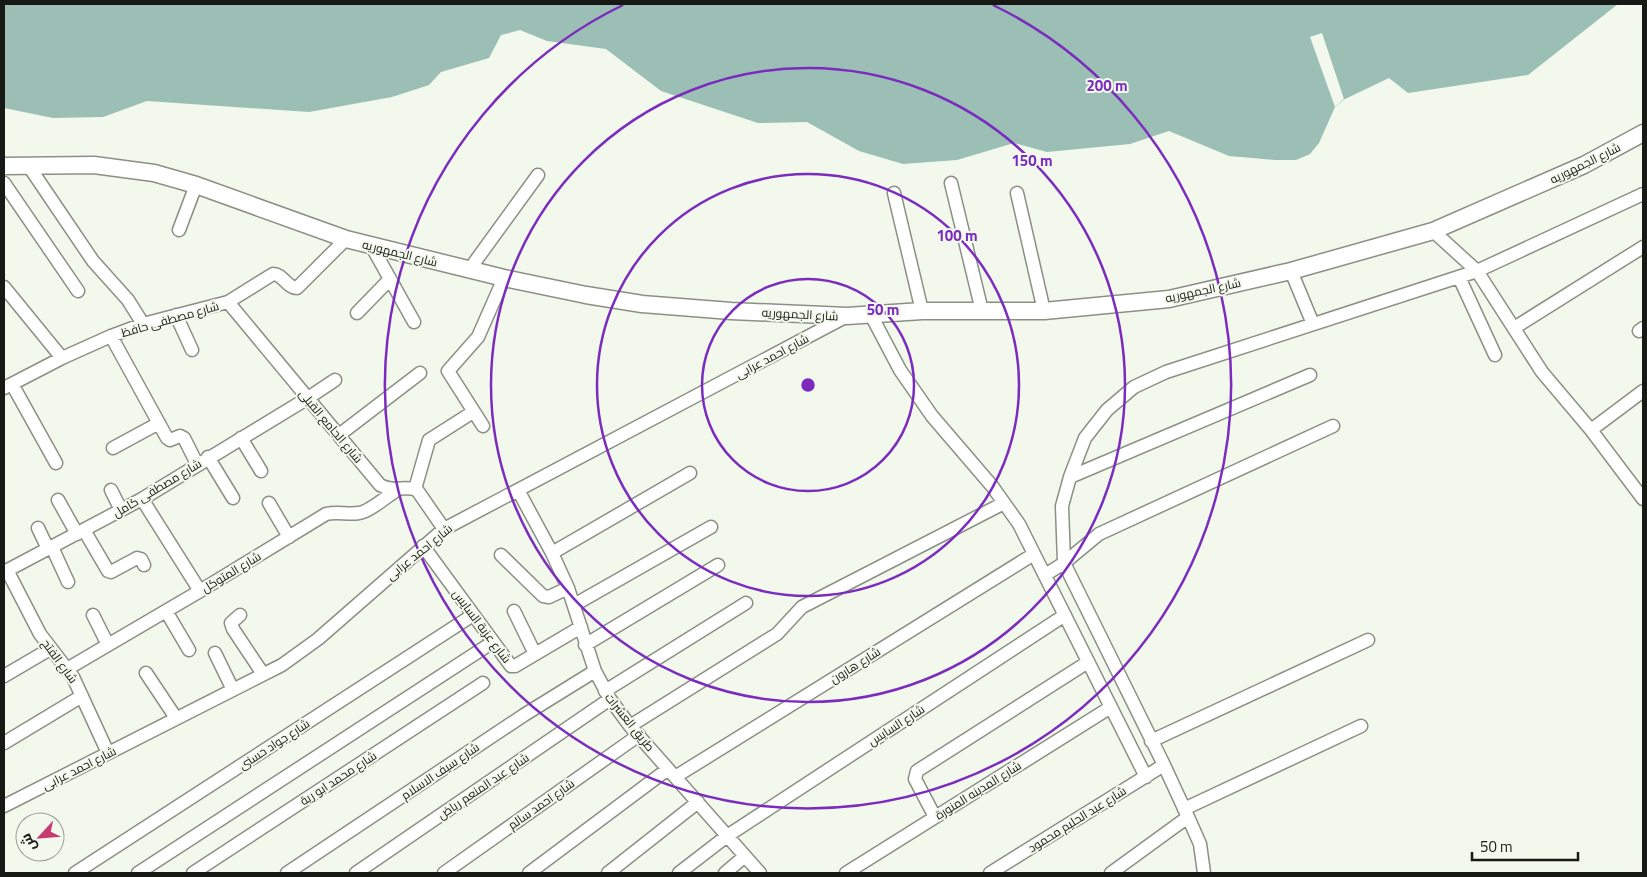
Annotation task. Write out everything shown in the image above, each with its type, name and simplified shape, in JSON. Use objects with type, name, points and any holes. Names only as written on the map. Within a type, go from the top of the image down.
[{"type":"street","name":"شارع الجمهوريه","points":[[4,166],[94,165],[154,173],[196,185],[346,239],[469,270],[586,295],[642,304],[731,311],[847,316],[922,311],[1044,311],[1169,299],[1291,271],[1433,231],[1584,165],[1643,133]]},
{"type":"street","points":[[28,165],[93,261],[128,300],[143,324]]},
{"type":"street","points":[[469,270],[538,175]]},
{"type":"street","points":[[4,183],[78,291]]},
{"type":"street","points":[[950,183],[982,311]]},
{"type":"street","points":[[179,230],[196,185]]},
{"type":"street","points":[[894,193],[922,311]]},
{"type":"street","points":[[1016,193],[1044,311]]},
{"type":"street","points":[[1204,873],[1200,844],[1186,813],[1064,563],[1062,506],[1070,477],[1085,438],[1107,410],[1134,388],[1166,372],[1477,271],[1643,194]]},
{"type":"street","points":[[1433,231],[1477,271],[1542,372],[1592,430],[1642,494]]},
{"type":"street","name":"شارع مصطفى حافظ","points":[[8,386],[62,358],[111,336],[143,324],[228,302],[275,274],[292,287],[297,288],[346,239]]},
{"type":"street","points":[[371,245],[414,322]]},
{"type":"street","points":[[1514,328],[1643,247]]},
{"type":"street","points":[[1291,271],[1313,324]]},
{"type":"street","points":[[1459,276],[1495,355]]},
{"type":"street","points":[[483,426],[448,371],[478,337],[504,278]]},
{"type":"street","points":[[356,313],[390,279]]},
{"type":"street","points":[[4,287],[62,358]]},
{"type":"street","name":"شارع الجامع القبلى","points":[[228,302],[380,484],[384,488],[397,490]]},
{"type":"street","points":[[871,315],[900,370],[932,416],[992,486],[1019,524],[1146,777]]},
{"type":"street","points":[[176,316],[192,350]]},
{"type":"street","name":"شارع احمد عرابى","points":[[4,806],[282,665],[301,653],[444,529],[847,316]]},
{"type":"street","points":[[111,336],[169,440],[178,436],[184,438],[197,464]]},
{"type":"street","points":[[339,435],[420,373]]},
{"type":"street","points":[[1070,477],[1310,375]]},
{"type":"street","name":"شارع مصطفى كامل","points":[[5,571],[142,499],[335,380]]},
{"type":"street","points":[[8,386],[56,463]]},
{"type":"street","points":[[1592,430],[1643,391]]},
{"type":"street","points":[[415,489],[429,440],[474,412]]},
{"type":"street","points":[[113,448],[159,423]]},
{"type":"street","points":[[1044,575],[1064,563],[1098,534],[1333,426]]},
{"type":"street","points":[[241,438],[261,471]]},
{"type":"street","points":[[208,457],[233,498]]},
{"type":"street","points":[[552,553],[690,473]]},
{"type":"street","points":[[397,490],[415,489]]},
{"type":"street","points":[[415,489],[444,529]]},
{"type":"street","points":[[111,490],[121,510]]},
{"type":"street","name":"شارع المتوكل","points":[[67,669],[326,514],[338,512],[362,513],[397,490]]},
{"type":"street","name":"طريق العشرات","points":[[518,490],[552,553],[568,588],[585,645],[607,695],[635,731],[760,873]]},
{"type":"street","points":[[142,499],[200,591]]},
{"type":"street","points":[[58,500],[108,571],[111,572],[138,558],[141,559],[144,565]]},
{"type":"street","points":[[269,503],[289,537]]},
{"type":"street","name":"شارع احمد سالم","points":[[444,873],[635,731],[777,634],[802,607],[1004,503]]},
{"type":"street","points":[[574,605],[711,527]]},
{"type":"street","points":[[38,528],[68,582]]},
{"type":"street","name":"شارع عزبة السايس","points":[[423,546],[511,666],[515,666],[581,627]]},
{"type":"street","name":"شارع هارون","points":[[529,873],[672,773],[1034,554]]},
{"type":"street","points":[[501,555],[543,596],[549,597],[568,588]]},
{"type":"street","points":[[585,645],[718,564]]},
{"type":"street","name":"شارع الفتح","points":[[5,571],[50,649],[74,677],[108,753]]},
{"type":"street","name":"شارع عبد المنعم رياض","points":[[356,873],[607,695],[746,603]]},
{"type":"street","points":[[166,611],[189,650]]},
{"type":"street","points":[[514,611],[535,654]]},
{"type":"street","points":[[92,615],[108,645]]},
{"type":"street","points":[[240,615],[231,623],[263,674]]},
{"type":"street","name":"شارع جواد حسنى","points":[[75,873],[473,615]]},
{"type":"street","name":"شارع السايس","points":[[679,873],[727,836],[1065,615]]},
{"type":"street","points":[[1151,741],[1368,640]]},
{"type":"street","points":[[138,873],[493,642]]},
{"type":"street","points":[[4,676],[50,649]]},
{"type":"street","points":[[215,653],[233,690]]},
{"type":"street","points":[[935,817],[915,779],[917,771],[1088,662]]},
{"type":"street","name":"شارع سيف الاسلام","points":[[287,873],[524,715],[595,671]]},
{"type":"street","points":[[146,673],[176,718]]},
{"type":"street","name":"شارع محمد ابو رية","points":[[194,873],[483,683]]},
{"type":"street","points":[[4,743],[82,696]]},
{"type":"street","name":"شارع المدينه المنورة","points":[[846,873],[1111,706]]},
{"type":"street","points":[[1111,873],[1186,813],[1361,726]]},
{"type":"street","name":"شارع عبد الحليم محمود","points":[[990,873],[1164,765]]},
{"type":"street","points":[[608,873],[698,802]]},
{"type":"street","points":[[724,873],[746,856]]},
{"type":"water","points":[[4,4],[1618,4],[1528,75],[1408,93],[1389,78],[1345,99],[1335,107],[1319,143],[1310,154],[1296,160],[1229,156],[1169,131],[1130,144],[1047,152],[1014,143],[957,160],[903,164],[859,151],[807,122],[758,123],[661,91],[606,49],[547,41],[520,30],[501,35],[489,58],[441,72],[429,85],[392,97],[309,112],[147,101],[103,117],[53,118],[4,108]]},
{"type":"pier","points":[[1322,33],[1344,99],[1335,107],[1310,37]]}]
